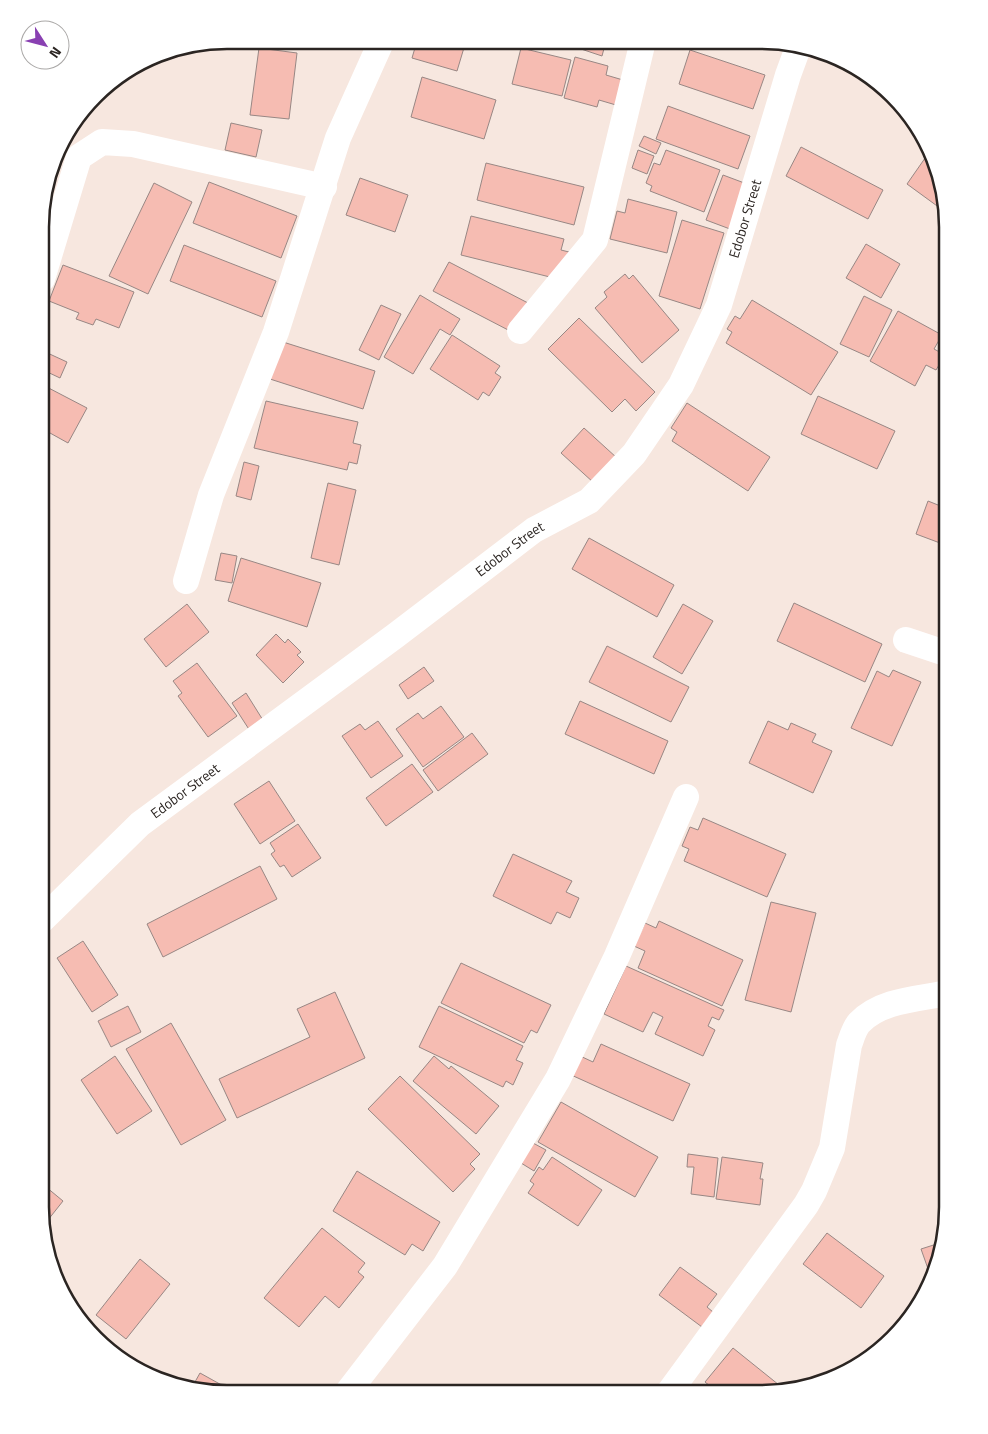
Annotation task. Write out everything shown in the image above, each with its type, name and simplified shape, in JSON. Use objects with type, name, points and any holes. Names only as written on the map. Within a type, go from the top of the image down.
[{"type":"street","points":[[186,581],[211,495],[276,332],[324,187],[338,138],[378,49]]},
{"type":"street","points":[[520,331],[595,240],[641,49]]},
{"type":"street","name":"Edobor Street","points":[[49,913],[140,824],[395,636],[534,530],[589,501],[634,454],[681,385],[719,305],[796,52]]},
{"type":"street","points":[[49,256],[79,157],[102,142],[133,144],[324,187]]},
{"type":"street","points":[[906,640],[939,651]]},
{"type":"street","points":[[353,1385],[445,1266],[558,1079],[617,956],[686,797]]},
{"type":"street","points":[[675,1385],[806,1205],[814,1191],[832,1148],[849,1045],[859,1023],[875,1012],[900,1001],[939,994]]},
{"type":"building","points":[[259,49],[297,53],[289,119],[250,115]]},
{"type":"building","points":[[415,49],[464,49],[457,71],[412,58]]},
{"type":"building","points":[[521,49],[571,60],[562,96],[512,84]]},
{"type":"building","points":[[581,49],[604,49],[602,56]]},
{"type":"building","points":[[690,50],[765,75],[753,109],[679,84]]},
{"type":"building","points":[[575,57],[608,66],[606,75],[623,80],[616,105],[599,100],[597,107],[564,98]]},
{"type":"building","points":[[422,77],[496,100],[484,139],[411,117]]},
{"type":"building","points":[[668,106],[750,136],[738,169],[656,139]]},
{"type":"building","points":[[231,123],[262,130],[256,157],[225,150]]},
{"type":"building","points":[[644,136],[661,143],[656,154],[639,146]]},
{"type":"building","points":[[801,147],[883,190],[868,219],[786,176]]},
{"type":"building","points":[[638,150],[654,156],[647,174],[632,168]]},
{"type":"building","points":[[666,150],[720,170],[704,212],[650,191],[652,186],[646,183],[654,163],[660,165]]},
{"type":"building","points":[[925,158],[936,192],[938,207],[907,184]]},
{"type":"building","points":[[486,163],[584,187],[574,225],[477,200]]},
{"type":"building","points":[[723,175],[747,184],[730,229],[706,220]]},
{"type":"building","points":[[360,178],[408,195],[395,232],[346,215]]},
{"type":"building","points":[[209,182],[297,216],[281,258],[193,223]]},
{"type":"building","points":[[154,183],[192,202],[148,294],[109,276]]},
{"type":"building","points":[[628,199],[677,212],[667,253],[610,239],[617,211],[625,213]]},
{"type":"building","points":[[471,216],[564,239],[561,250],[569,252],[554,278],[461,255]]},
{"type":"building","points":[[682,220],[724,233],[700,309],[659,296]]},
{"type":"building","points":[[866,244],[900,264],[881,298],[846,278]]},
{"type":"building","points":[[184,245],[276,281],[262,317],[170,281]]},
{"type":"building","points":[[449,262],[528,303],[512,332],[433,291]]},
{"type":"building","points":[[63,265],[134,292],[119,328],[96,319],[93,325],[76,319],[79,313],[49,301]]},
{"type":"building","points":[[625,274],[629,279],[633,275],[679,330],[642,363],[595,308],[607,297],[604,292]]},
{"type":"building","points":[[420,295],[460,319],[450,335],[440,329],[413,374],[384,357]]},
{"type":"building","points":[[864,296],[892,310],[869,357],[840,344]]},
{"type":"building","points":[[752,300],[838,352],[811,395],[726,343],[732,332],[727,329],[735,316],[740,319]]},
{"type":"building","points":[[381,305],[401,314],[379,360],[359,350]]},
{"type":"building","points":[[898,311],[939,333],[939,340],[934,349],[939,352],[939,365],[936,370],[926,365],[915,386],[870,361]]},
{"type":"building","points":[[579,318],[655,392],[636,411],[625,399],[612,412],[548,349]]},
{"type":"building","points":[[452,335],[500,366],[495,373],[501,377],[489,396],[483,392],[478,400],[430,369]]},
{"type":"building","points":[[283,342],[375,371],[363,409],[270,379]]},
{"type":"building","points":[[49,354],[67,362],[60,378],[49,373]]},
{"type":"building","points":[[49,388],[87,408],[68,443],[49,432]]},
{"type":"building","points":[[818,396],[895,431],[877,469],[801,434]]},
{"type":"building","points":[[266,401],[358,422],[353,443],[361,445],[357,464],[349,462],[347,470],[254,448]]},
{"type":"building","points":[[687,403],[770,457],[748,491],[672,441],[677,432],[671,428]]},
{"type":"building","points":[[584,428],[617,458],[594,483],[561,453]]},
{"type":"building","points":[[244,462],[259,466],[251,500],[236,496]]},
{"type":"building","points":[[328,483],[356,490],[339,565],[311,558]]},
{"type":"building","points":[[928,501],[939,505],[939,543],[916,534]]},
{"type":"building","points":[[589,538],[674,585],[657,617],[572,569]]},
{"type":"building","points":[[221,553],[237,556],[232,583],[215,580]]},
{"type":"building","points":[[241,558],[321,583],[307,627],[228,601]]},
{"type":"building","points":[[794,603],[882,644],[865,682],[777,641]]},
{"type":"building","points":[[187,604],[209,632],[166,667],[144,639]]},
{"type":"building","points":[[683,604],[713,621],[682,674],[653,657]]},
{"type":"building","points":[[276,634],[285,643],[288,639],[301,652],[297,655],[304,662],[283,683],[256,655]]},
{"type":"building","points":[[607,646],[689,687],[671,722],[589,682]]},
{"type":"building","points":[[197,663],[237,716],[208,737],[178,696],[182,693],[173,681]]},
{"type":"building","points":[[424,667],[434,681],[408,699],[399,685]]},
{"type":"building","points":[[893,670],[921,682],[892,746],[851,728],[877,671],[889,677]]},
{"type":"building","points":[[246,693],[266,725],[252,734],[232,703]]},
{"type":"building","points":[[580,701],[668,741],[654,774],[565,734]]},
{"type":"building","points":[[441,706],[464,737],[423,767],[396,729],[418,713],[423,719]]},
{"type":"building","points":[[378,721],[403,756],[371,778],[342,736],[360,724],[365,730]]},
{"type":"building","points":[[768,721],[788,730],[791,723],[816,734],[812,742],[832,751],[813,793],[749,763]]},
{"type":"building","points":[[472,733],[488,754],[438,791],[423,770]]},
{"type":"building","points":[[412,764],[433,792],[386,826],[366,798]]},
{"type":"building","points":[[269,781],[295,821],[260,844],[234,804]]},
{"type":"building","points":[[703,818],[786,854],[767,897],[684,861],[689,849],[682,846],[690,827],[698,830]]},
{"type":"building","points":[[298,824],[321,858],[292,877],[284,865],[280,867],[271,854],[275,851],[270,843]]},
{"type":"building","points":[[513,854],[572,881],[566,892],[579,898],[570,918],[557,912],[551,924],[493,896]]},
{"type":"building","points":[[260,866],[277,899],[163,957],[147,924]]},
{"type":"building","points":[[771,902],[816,913],[791,1012],[745,1000]]},
{"type":"building","points":[[659,921],[743,960],[722,1006],[638,968],[645,951],[634,946],[645,923],[656,928]]},
{"type":"building","points":[[83,941],[118,995],[92,1012],[57,958]]},
{"type":"building","points":[[461,963],[551,1005],[537,1033],[531,1030],[524,1043],[441,1003]]},
{"type":"building","points":[[626,966],[724,1010],[719,1020],[712,1017],[708,1026],[715,1030],[703,1056],[655,1034],[663,1017],[653,1012],[643,1032],[604,1014]]},
{"type":"building","points":[[335,992],[365,1058],[237,1118],[219,1079],[310,1037],[297,1009]]},
{"type":"building","points":[[128,1006],[141,1032],[111,1047],[98,1021]]},
{"type":"building","points":[[439,1006],[523,1046],[516,1060],[523,1063],[513,1085],[506,1081],[503,1087],[419,1047]]},
{"type":"building","points":[[171,1023],[226,1120],[181,1145],[126,1049]]},
{"type":"building","points":[[601,1044],[690,1084],[673,1121],[569,1074],[578,1055],[593,1062]]},
{"type":"building","points":[[115,1056],[152,1111],[117,1134],[81,1080]]},
{"type":"building","points":[[434,1056],[449,1069],[451,1066],[499,1106],[476,1134],[413,1081]]},
{"type":"building","points":[[400,1076],[480,1154],[470,1164],[475,1169],[453,1192],[368,1109]]},
{"type":"building","points":[[561,1102],[658,1157],[635,1197],[538,1142]]},
{"type":"building","points":[[533,1143],[546,1150],[534,1171],[521,1163]]},
{"type":"building","points":[[688,1154],[718,1158],[714,1197],[691,1194],[694,1167],[687,1167]]},
{"type":"building","points":[[552,1157],[602,1190],[578,1226],[528,1193],[534,1184],[530,1181],[539,1167],[543,1170]]},
{"type":"building","points":[[722,1157],[763,1163],[760,1179],[763,1179],[760,1205],[716,1199]]},
{"type":"building","points":[[357,1171],[440,1222],[423,1251],[412,1244],[405,1255],[333,1211]]},
{"type":"building","points":[[49,1189],[63,1201],[49,1219]]},
{"type":"building","points":[[322,1228],[365,1263],[358,1272],[364,1277],[339,1308],[325,1296],[299,1327],[264,1298]]},
{"type":"building","points":[[827,1233],[884,1276],[861,1308],[803,1264]]},
{"type":"building","points":[[935,1244],[928,1269],[921,1249]]},
{"type":"building","points":[[140,1259],[170,1284],[126,1339],[96,1315]]},
{"type":"building","points":[[680,1267],[717,1294],[707,1307],[713,1312],[702,1327],[659,1295]]},
{"type":"building","points":[[733,1348],[778,1385],[709,1385],[705,1382]]},
{"type":"building","points":[[200,1373],[222,1385],[204,1384],[195,1382]]}]
